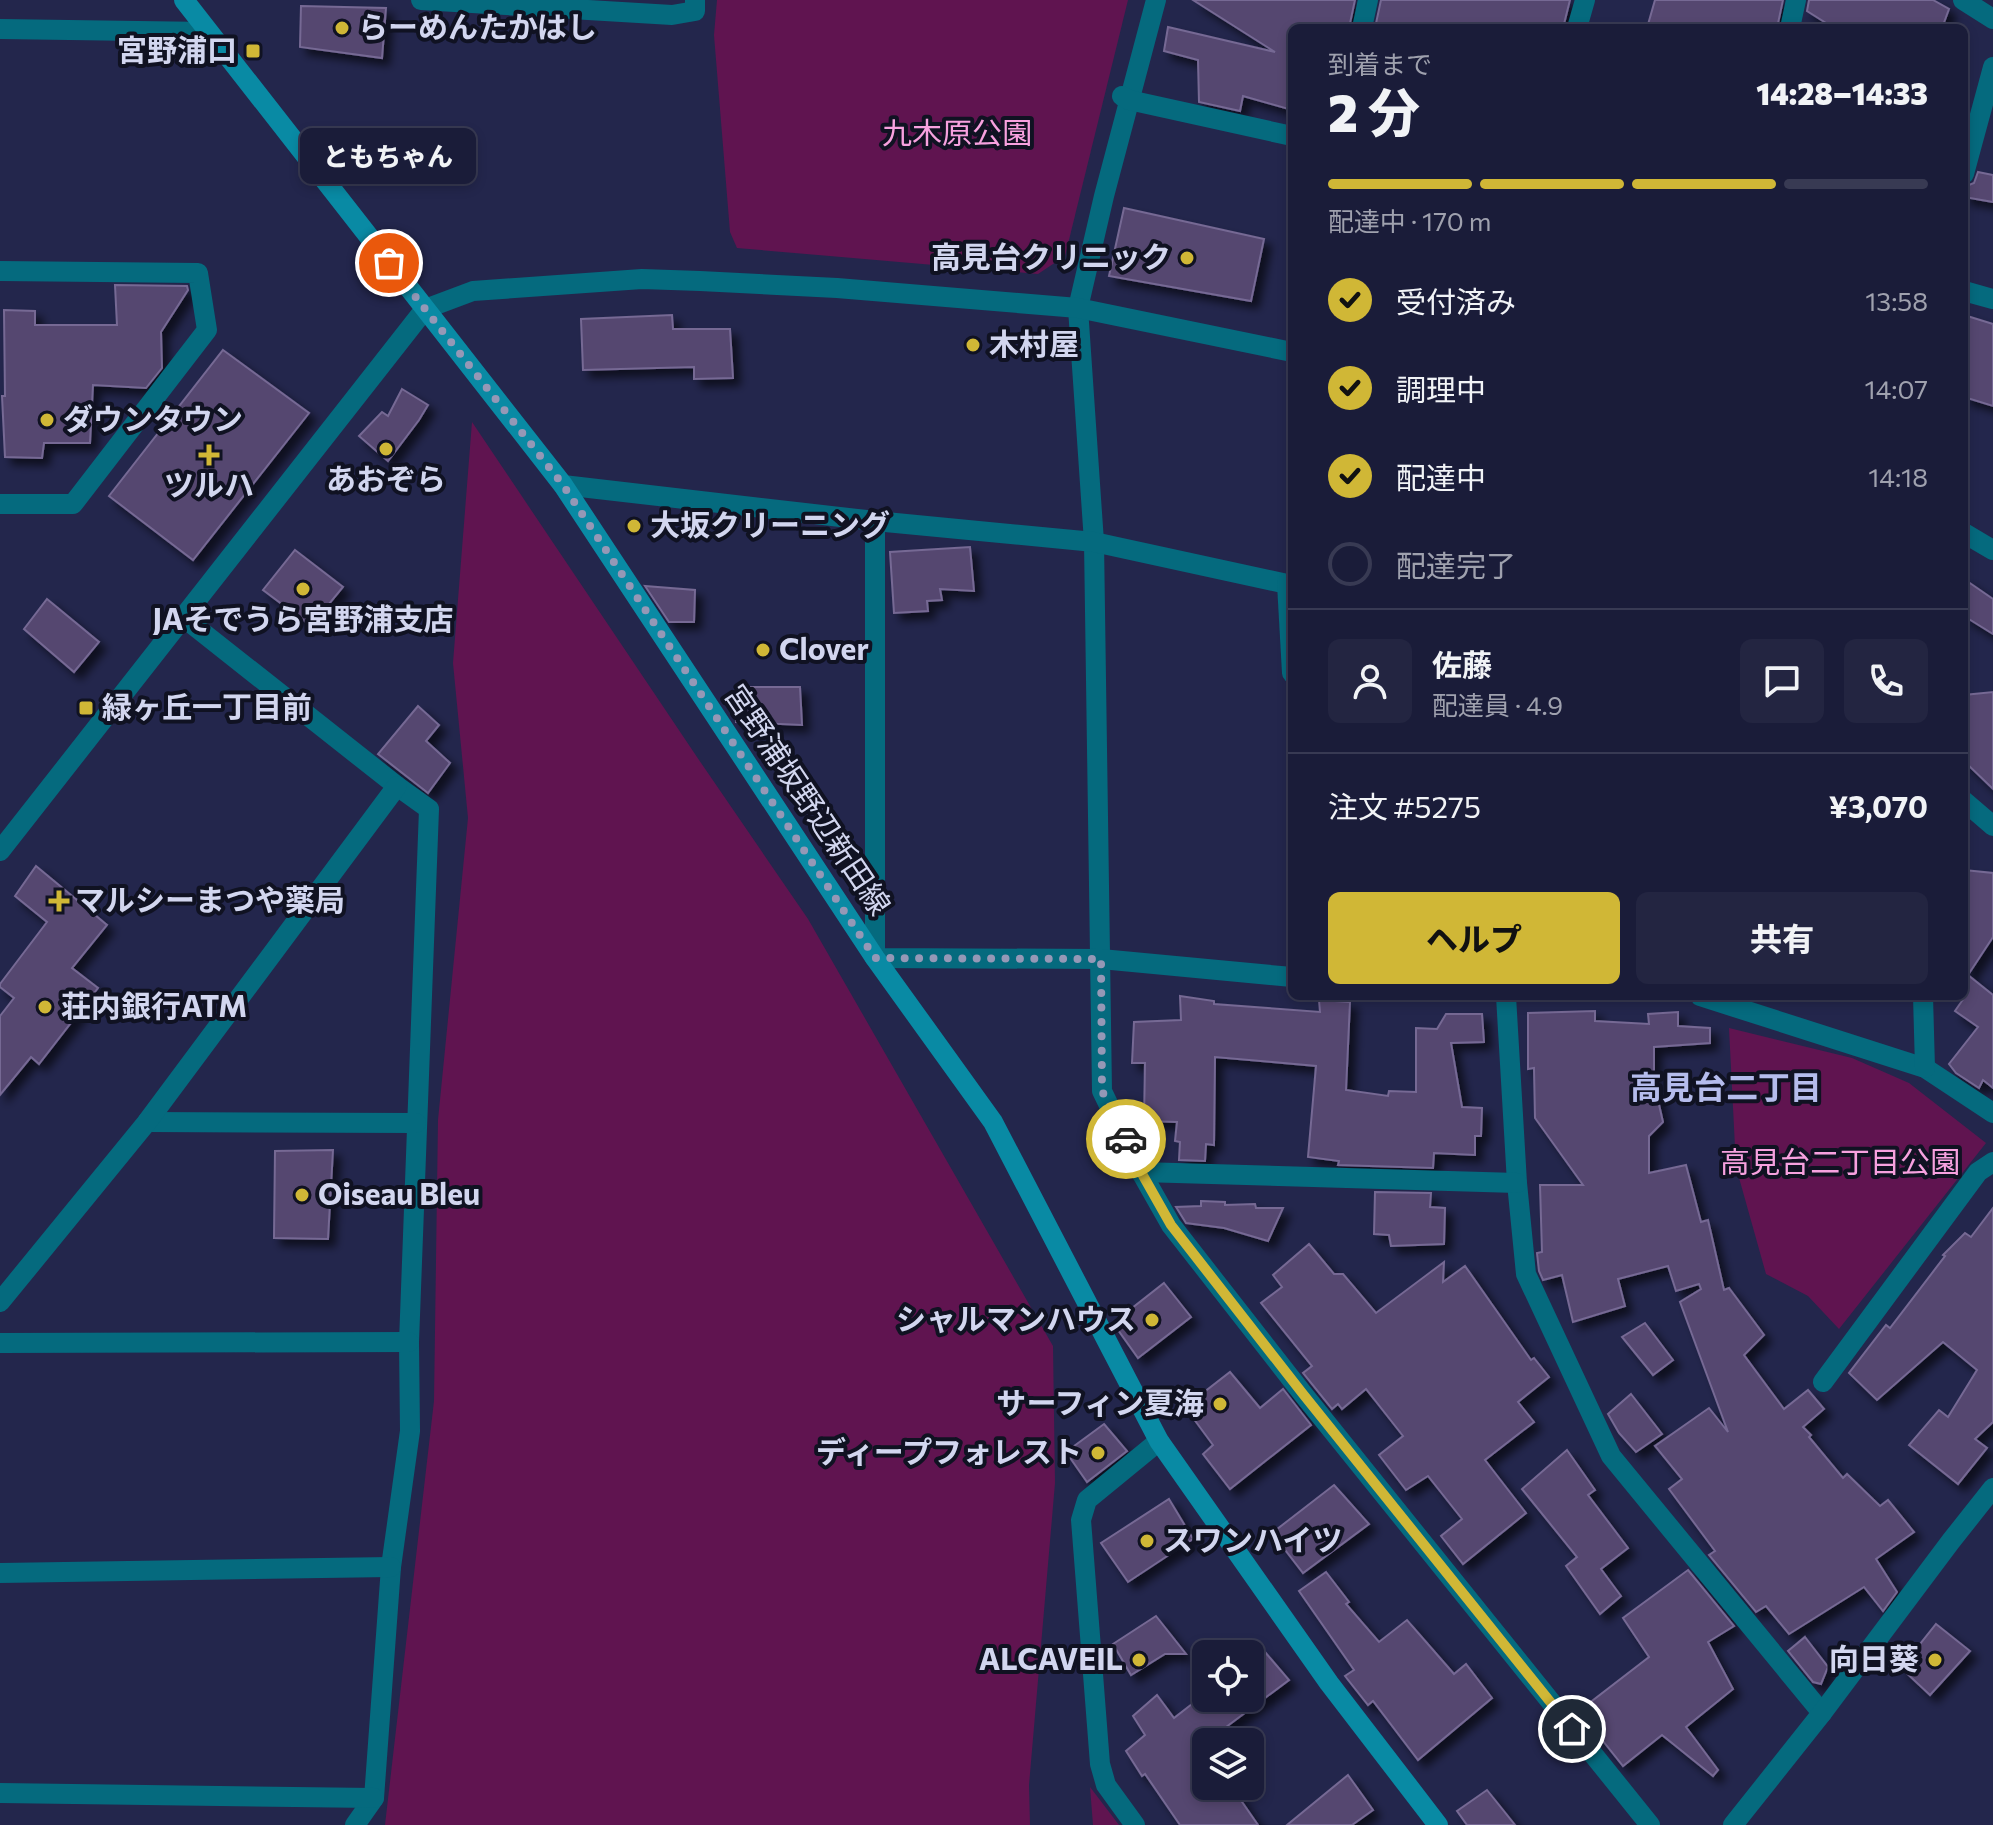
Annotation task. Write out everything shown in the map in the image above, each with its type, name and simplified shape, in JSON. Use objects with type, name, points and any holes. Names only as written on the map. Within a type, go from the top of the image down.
[{"type":"main road","name":"宮野浦坂野辺新田線","points":[[184,0],[563,485],[875,958],[993,1122],[1159,1441],[1329,1683],[1438,1825]]},
{"type":"street","points":[[421,0],[672,15],[695,11],[695,0]]},
{"type":"street","points":[[1156,0],[1125,98],[1078,308],[1094,542],[1102,1091],[1141,1172],[1171,1225],[1650,1825]]},
{"type":"street","points":[[1363,24],[1368,0]]},
{"type":"street","points":[[1578,24],[1585,0]]},
{"type":"street","points":[[1791,24],[1796,0]]},
{"type":"street","points":[[1963,0],[1993,19]]},
{"type":"street","points":[[0,29],[208,32]]},
{"type":"street","points":[[1968,159],[1993,67]]},
{"type":"street","points":[[1125,98],[1288,135]]},
{"type":"street","points":[[0,271],[198,273],[207,330],[73,504],[0,504]]},
{"type":"street","points":[[0,851],[425,309],[473,291],[642,279],[819,287],[1078,308],[1288,351]]},
{"type":"street","points":[[1968,292],[1993,299]]},
{"type":"street","points":[[563,485],[875,521],[1094,542],[1288,584]]},
{"type":"street","points":[[875,521],[875,958],[1101,959],[1288,977]]},
{"type":"street","points":[[1968,535],[1993,550]]},
{"type":"street","points":[[183,617],[429,809],[409,1342],[410,1431],[391,1567],[374,1798],[355,1825]]},
{"type":"street","points":[[0,1302],[147,1122],[397,786]]},
{"type":"street","points":[[1968,804],[1993,826]]},
{"type":"street","points":[[1506,1000],[1517,1183],[1526,1274],[1611,1456],[1822,1713]]},
{"type":"street","points":[[1716,1000],[1925,1068],[1993,1113]]},
{"type":"street","points":[[1923,1000],[1925,1068]]},
{"type":"street","points":[[147,1122],[416,1123]]},
{"type":"street","points":[[1823,1382],[1978,1172],[1993,1162]]},
{"type":"street","points":[[1141,1172],[1517,1183]]},
{"type":"street","points":[[0,1343],[409,1342]]},
{"type":"street","points":[[1135,1825],[1106,1785],[1100,1764],[1081,1520],[1087,1500],[1159,1441]]},
{"type":"street","points":[[1733,1825],[1993,1488]]},
{"type":"street","points":[[0,1573],[391,1567]]},
{"type":"street","points":[[0,1793],[374,1798]]},
{"type":"green space","name":"九木原公園","points":[[717,0],[1128,0],[1065,256],[1038,274],[737,248],[730,232],[714,35]]},
{"type":"green space","points":[[472,422],[808,919],[1053,1346],[1055,1483],[1029,1785],[1030,1825],[385,1825],[434,1401],[438,1120],[468,818],[453,663]]},
{"type":"green space","name":"高見台二丁目公園","points":[[1729,1028],[1852,1058],[1909,1083],[1986,1143],[1839,1329],[1808,1296],[1766,1274],[1736,1167]]},
{"type":"green space","points":[[1090,1787],[1119,1825],[1093,1825]]},
{"type":"building","points":[[1193,0],[1355,0],[1350,24],[1288,24],[1288,109],[1243,96],[1240,111],[1199,102],[1198,60],[1164,51],[1168,27],[1275,52]]},
{"type":"building","points":[[1381,0],[1570,0],[1564,24],[1376,24]]},
{"type":"building","points":[[1655,0],[1783,0],[1778,24],[1648,24]]},
{"type":"building","points":[[1809,0],[1933,0],[1949,9],[1943,24],[1828,24],[1807,11]]},
{"type":"building","name":"らーめんたかはし","points":[[301,6],[386,8],[382,58],[300,47]]},
{"type":"building","points":[[1978,172],[1993,175],[1993,202],[1968,198],[1968,185],[1974,183]]},
{"type":"building","name":"高見台クリニック","points":[[1124,208],[1264,239],[1251,301],[1109,276]]},
{"type":"building","points":[[115,285],[187,286],[188,290],[161,332],[162,368],[146,388],[93,385],[90,443],[44,443],[42,458],[5,457],[2,396],[5,396],[4,310],[35,311],[35,325],[117,325]]},
{"type":"building","points":[[672,315],[673,329],[730,329],[733,378],[694,379],[694,367],[583,370],[581,319]]},
{"type":"building","points":[[1968,316],[1993,324],[1993,406],[1968,398]]},
{"type":"building","name":"ツルハ","points":[[223,350],[309,413],[193,560],[109,496]]},
{"type":"building","points":[[402,389],[428,405],[388,461],[359,436],[382,412],[388,416]]},
{"type":"building","points":[[970,547],[974,591],[940,589],[942,600],[927,601],[928,611],[894,613],[890,552]]},
{"type":"building","name":"JAそでうら宮野浦支店","points":[[295,550],[343,587],[311,626],[263,590]]},
{"type":"building","points":[[1968,582],[1993,599],[1993,634],[1968,618]]},
{"type":"building","points":[[645,586],[695,590],[694,622],[669,622]]},
{"type":"building","points":[[47,599],[99,642],[74,672],[24,629]]},
{"type":"building","points":[[736,687],[800,687],[802,725],[736,722]]},
{"type":"building","points":[[1993,692],[1993,789],[1968,765],[1968,695]]},
{"type":"building","points":[[418,706],[439,725],[426,741],[450,763],[428,793],[378,754]]},
{"type":"building","points":[[36,866],[107,925],[72,968],[98,988],[39,1064],[31,1057],[0,1095],[0,1016],[14,998],[0,984],[47,922],[15,896]]},
{"type":"building","points":[[1968,870],[1993,873],[1993,937],[1968,975]]},
{"type":"building","points":[[1968,975],[1993,995],[1993,1088],[1983,1080],[1979,1088],[1956,1073],[1949,1064],[1978,1027],[1955,1011],[1963,1000],[1968,1000]]},
{"type":"building","points":[[1180,996],[1214,1001],[1214,1004],[1320,1012],[1319,1000],[1350,1002],[1346,1090],[1388,1096],[1389,1091],[1416,1092],[1416,1028],[1437,1029],[1446,1014],[1482,1014],[1484,1042],[1451,1043],[1462,1107],[1482,1108],[1481,1136],[1475,1136],[1475,1155],[1434,1153],[1433,1168],[1338,1165],[1339,1161],[1308,1157],[1316,1066],[1215,1057],[1214,1145],[1206,1144],[1205,1161],[1179,1160],[1180,1142],[1175,1141],[1177,1122],[1144,1121],[1145,1063],[1132,1063],[1134,1022],[1181,1020]]},
{"type":"building","points":[[1595,1011],[1595,1021],[1649,1024],[1648,1014],[1678,1012],[1678,1026],[1710,1028],[1710,1043],[1654,1047],[1654,1083],[1663,1122],[1649,1136],[1649,1173],[1686,1165],[1701,1222],[1708,1220],[1724,1290],[1729,1288],[1764,1335],[1744,1355],[1784,1409],[1808,1390],[1824,1409],[1803,1427],[1811,1435],[1809,1437],[1843,1478],[1847,1474],[1880,1506],[1888,1500],[1914,1532],[1876,1559],[1897,1592],[1883,1611],[1864,1587],[1789,1634],[1766,1606],[1756,1612],[1709,1555],[1715,1551],[1669,1489],[1682,1479],[1655,1446],[1709,1408],[1728,1432],[1680,1302],[1701,1289],[1699,1284],[1676,1291],[1668,1266],[1618,1279],[1625,1306],[1573,1322],[1562,1275],[1543,1280],[1537,1253],[1542,1252],[1540,1185],[1583,1185],[1535,1118],[1534,1068],[1528,1069],[1528,1013]]},
{"type":"building","name":"Oiseau Bleu","points":[[333,1150],[328,1239],[274,1238],[275,1151]]},
{"type":"building","points":[[1375,1192],[1431,1193],[1430,1207],[1445,1208],[1444,1244],[1391,1246],[1389,1235],[1374,1234]]},
{"type":"building","points":[[1201,1201],[1283,1208],[1268,1241],[1224,1228],[1186,1223],[1176,1207],[1201,1206]]},
{"type":"building","points":[[1993,1208],[1993,1422],[1975,1439],[1987,1448],[1958,1484],[1909,1445],[1939,1410],[1948,1417],[1977,1370],[1943,1342],[1877,1400],[1849,1373],[1886,1325],[1890,1328],[1943,1255],[1965,1233],[1971,1237]]},
{"type":"building","points":[[1309,1244],[1334,1274],[1343,1274],[1376,1313],[1444,1262],[1443,1282],[1465,1266],[1531,1360],[1534,1358],[1549,1377],[1518,1402],[1534,1422],[1485,1460],[1526,1513],[1463,1564],[1441,1536],[1462,1519],[1428,1476],[1406,1490],[1379,1455],[1403,1436],[1366,1389],[1342,1409],[1338,1404],[1332,1409],[1303,1373],[1312,1366],[1261,1303],[1282,1287],[1273,1275]]},
{"type":"building","name":"シャルマンハウス","points":[[1164,1283],[1191,1317],[1138,1358],[1113,1323]]},
{"type":"building","points":[[1645,1323],[1673,1360],[1653,1375],[1622,1337]]},
{"type":"building","points":[[1230,1372],[1260,1408],[1283,1389],[1311,1425],[1230,1489],[1203,1454],[1213,1445],[1185,1407]]},
{"type":"building","points":[[1631,1394],[1662,1434],[1636,1452],[1619,1433],[1608,1414]]},
{"type":"building","name":"ディープフォレスト","points":[[1104,1424],[1127,1451],[1087,1482],[1066,1452]]},
{"type":"building","points":[[1567,1450],[1595,1490],[1588,1495],[1628,1548],[1601,1569],[1621,1596],[1600,1614],[1566,1566],[1577,1557],[1522,1489]]},
{"type":"building","points":[[1334,1485],[1369,1524],[1303,1573],[1272,1533]]},
{"type":"building","name":"スワンハイツ","points":[[1169,1499],[1193,1539],[1128,1582],[1101,1543]]},
{"type":"building","points":[[1688,1570],[1734,1626],[1708,1642],[1733,1689],[1686,1727],[1718,1770],[1713,1776],[1662,1735],[1623,1766],[1579,1711],[1649,1657],[1623,1618]]},
{"type":"building","points":[[1326,1572],[1349,1602],[1346,1604],[1379,1642],[1407,1620],[1454,1674],[1466,1664],[1492,1698],[1418,1760],[1373,1701],[1368,1705],[1345,1676],[1354,1670],[1299,1591]]},
{"type":"building","name":"ALCAVEIL","points":[[1156,1616],[1186,1654],[1165,1654],[1131,1675],[1113,1644]]},
{"type":"building","name":"向日葵","points":[[1936,1624],[1970,1651],[1930,1695],[1901,1668]]},
{"type":"building","points":[[1805,1637],[1828,1667],[1821,1684],[1813,1682],[1788,1651]]},
{"type":"building","points":[[1264,1653],[1289,1680],[1264,1699]]},
{"type":"building","points":[[1157,1695],[1174,1718],[1192,1704],[1192,1712],[1246,1712],[1225,1728],[1192,1728],[1192,1800],[1241,1800],[1258,1825],[1180,1825],[1126,1751],[1145,1735],[1133,1716]]},
{"type":"building","points":[[1348,1775],[1373,1810],[1352,1825],[1287,1825]]},
{"type":"building","points":[[1487,1790],[1515,1825],[1467,1825],[1457,1811]]},
{"type":"way so far","points":[[389,263],[563,485],[875,958],[1101,959],[1102,1091],[1126,1139]]},
{"type":"place","name":"らーめんたかはし","points":[[342,28]]},
{"type":"place","name":"宮野浦口","points":[[253,51]]},
{"type":"place","name":"高見台クリニック","points":[[1187,258]]},
{"type":"place","name":"ともちゃん","points":[[389,263]]},
{"type":"place","name":"木村屋","points":[[973,345]]},
{"type":"place","name":"ダウンタウン","points":[[47,420]]},
{"type":"place","name":"あおぞら","points":[[386,449]]},
{"type":"place","name":"ツルハ","points":[[209,455]]},
{"type":"place","name":"大坂クリーニング","points":[[634,526]]},
{"type":"place","name":"JAそでうら宮野浦支店","points":[[303,589]]},
{"type":"place","name":"Clover","points":[[763,650]]},
{"type":"place","name":"緑ヶ丘一丁目前","points":[[86,708]]},
{"type":"place","name":"マルシーまつや薬局","points":[[59,901]]},
{"type":"place","name":"荘内銀行ATM","points":[[45,1007]]},
{"type":"place","name":"Oiseau Bleu","points":[[302,1195]]},
{"type":"place","name":"シャルマンハウス","points":[[1152,1320]]},
{"type":"place","name":"サーフィン夏海","points":[[1220,1404]]},
{"type":"place","name":"ディープフォレスト","points":[[1098,1453]]},
{"type":"place","name":"スワンハイツ","points":[[1147,1541]]},
{"type":"place","name":"ALCAVEIL","points":[[1139,1660]]},
{"type":"place","name":"向日葵","points":[[1935,1660]]},
{"type":"district","name":"高見台二丁目","points":[[1726,1088]]},
{"type":"route","points":[[1126,1139],[1171,1225],[1572,1729]]}]
